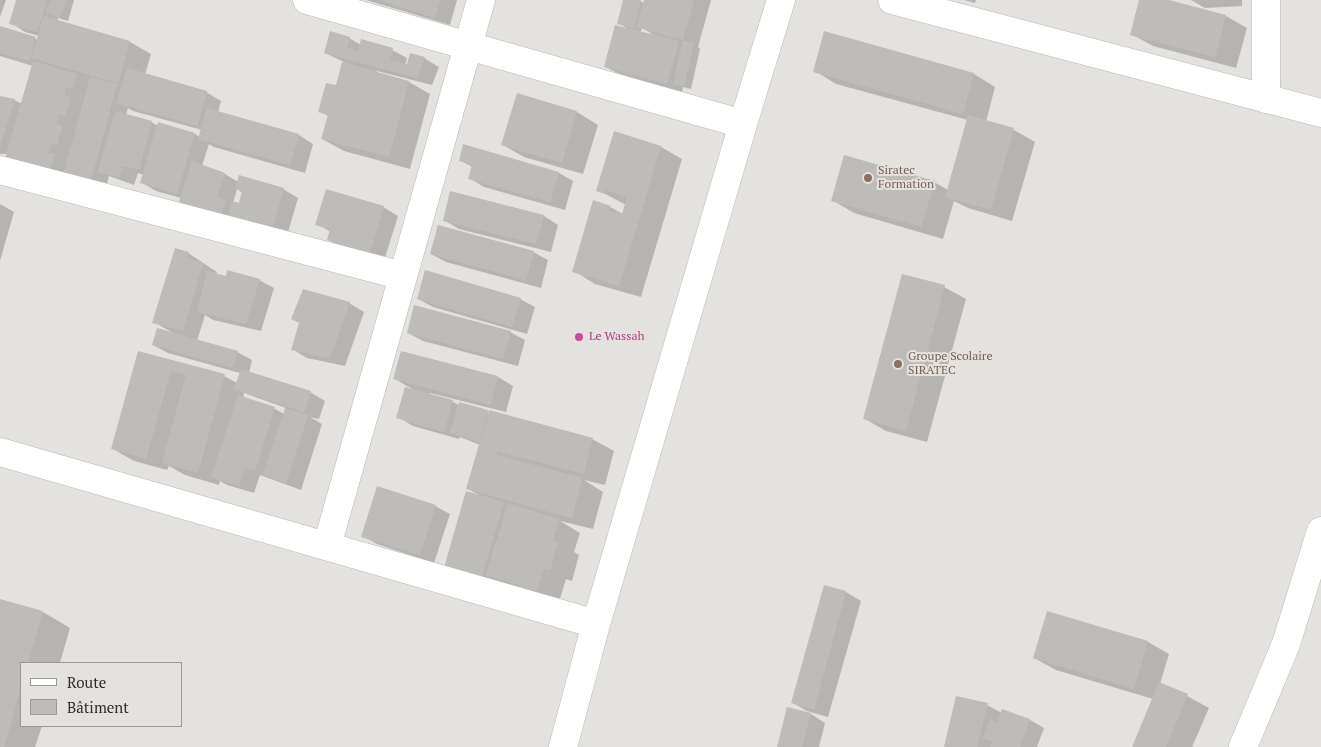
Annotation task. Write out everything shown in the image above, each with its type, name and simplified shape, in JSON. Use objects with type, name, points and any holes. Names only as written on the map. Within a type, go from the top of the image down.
[{"type":"street","points":[[307,0],[743,124]]},
{"type":"street","points":[[327,546],[481,0]]},
{"type":"street","points":[[563,747],[596,624],[781,0]]},
{"type":"street","points":[[892,0],[1321,113]]},
{"type":"street","points":[[1266,0],[1266,99]]},
{"type":"street","points":[[0,170],[403,276]]},
{"type":"street","points":[[0,452],[596,624]]},
{"type":"street","points":[[1243,747],[1286,644],[1321,531]]},
{"type":"building","points":[[16,0],[47,0],[37,32],[9,24]]},
{"type":"building","points":[[50,0],[66,0],[60,18],[46,13]]},
{"type":"building","points":[[378,0],[440,0],[435,18]]},
{"type":"building","points":[[623,0],[641,0],[634,28],[617,24]]},
{"type":"building","points":[[644,0],[694,0],[683,40],[636,27]]},
{"type":"building","points":[[1139,0],[1169,0],[1226,15],[1215,57],[1130,35]]},
{"type":"building","points":[[44,16],[130,41],[118,83],[31,58]]},
{"type":"building","points":[[615,25],[679,41],[667,84],[604,67]]},
{"type":"building","points":[[0,26],[36,37],[29,61],[0,53]]},
{"type":"building","points":[[330,31],[350,37],[347,48],[358,51],[361,39],[393,48],[390,60],[407,64],[410,53],[425,57],[417,78],[324,53]]},
{"type":"building","points":[[824,31],[974,73],[963,114],[813,72]]},
{"type":"building","points":[[683,41],[694,43],[684,86],[673,84]]},
{"type":"building","points":[[33,61],[77,74],[73,88],[66,87],[64,96],[71,97],[65,116],[59,114],[56,124],[62,126],[57,145],[51,144],[48,153],[55,154],[48,175],[4,162]]},
{"type":"building","points":[[342,62],[409,81],[389,157],[321,139],[328,115],[318,112],[326,83],[336,85]]},
{"type":"building","points":[[127,68],[207,91],[197,126],[117,103]]},
{"type":"building","points":[[90,77],[117,84],[90,184],[63,176]]},
{"type":"building","points":[[517,93],[577,111],[562,163],[501,145]]},
{"type":"building","points":[[0,96],[15,99],[0,146]]},
{"type":"building","points":[[207,108],[299,134],[290,165],[198,139]]},
{"type":"building","points":[[115,111],[152,121],[139,170],[123,166],[119,178],[98,172]]},
{"type":"building","points":[[968,115],[1014,128],[991,210],[945,197]]},
{"type":"building","points":[[158,122],[195,133],[177,194],[140,183]]},
{"type":"building","points":[[614,131],[661,146],[619,286],[572,272],[593,200],[611,206],[609,211],[622,214],[627,197],[605,190],[605,194],[596,191]]},
{"type":"building","points":[[463,144],[559,172],[550,202],[468,179],[472,165],[459,161]]},
{"type":"building","points":[[844,155],[935,181],[921,227],[831,201]]},
{"type":"building","points":[[192,161],[225,173],[217,197],[226,200],[219,220],[206,211],[179,202]]},
{"type":"building","points":[[239,175],[284,188],[272,229],[226,222],[232,201],[239,203],[242,191],[235,189]]},
{"type":"building","points":[[326,189],[384,206],[370,253],[327,240],[330,229],[315,225]]},
{"type":"building","points":[[450,191],[544,215],[536,244],[443,221]]},
{"type":"building","points":[[438,225],[534,251],[526,280],[430,254]]},
{"type":"building","points":[[175,248],[189,252],[187,258],[203,263],[183,331],[152,323]]},
{"type":"building","points":[[227,270],[260,279],[246,324],[197,312],[207,271],[226,276]]},
{"type":"building","points":[[425,270],[521,298],[512,327],[417,299]]},
{"type":"building","points":[[902,274],[945,285],[906,431],[863,419]]},
{"type":"building","points":[[303,289],[350,302],[330,358],[291,350],[299,323],[291,319]]},
{"type":"building","points":[[414,305],[511,331],[503,359],[407,333]]},
{"type":"building","points":[[157,328],[238,351],[233,368],[152,345]]},
{"type":"building","points":[[138,351],[225,374],[198,473],[162,463],[186,375],[171,370],[146,459],[111,449]]},
{"type":"building","points":[[401,351],[498,376],[491,405],[393,379]]},
{"type":"building","points":[[241,369],[311,391],[304,412],[234,389]]},
{"type":"building","points":[[405,387],[453,400],[444,432],[396,418]]},
{"type":"building","points":[[238,395],[275,407],[255,471],[245,468],[239,486],[211,477]]},
{"type":"building","points":[[459,402],[488,410],[479,442],[450,433]]},
{"type":"building","points":[[285,408],[308,415],[286,483],[263,475]]},
{"type":"building","points":[[489,410],[593,438],[584,474],[497,451],[496,455],[582,478],[572,518],[466,489]]},
{"type":"building","points":[[377,486],[436,505],[420,555],[361,537]]},
{"type":"building","points":[[466,491],[504,502],[480,582],[443,571]]},
{"type":"building","points":[[508,504],[559,519],[553,541],[558,542],[550,570],[544,568],[537,591],[486,575]]},
{"type":"building","points":[[824,585],[846,591],[814,710],[791,703]]},
{"type":"building","points":[[0,599],[43,611],[28,662],[20,662],[20,691],[4,747],[0,747]]},
{"type":"building","points":[[1047,611],[1148,641],[1134,689],[1033,658]]},
{"type":"building","points":[[1159,682],[1188,694],[1166,747],[1132,747]]},
{"type":"building","points":[[956,696],[988,703],[977,747],[944,747]]},
{"type":"building","points":[[787,707],[811,713],[802,747],[777,747]]},
{"type":"building","points":[[1002,709],[1030,719],[1020,747],[990,747],[993,741],[983,738],[990,720],[997,723]]},
{"type":"place","name":"Siratec Formation","points":[[868,178]]},
{"type":"place","name":"Le Wassah","points":[[579,337]]},
{"type":"place","name":"Groupe Scolaire SIRATEC","points":[[898,364]]}]
